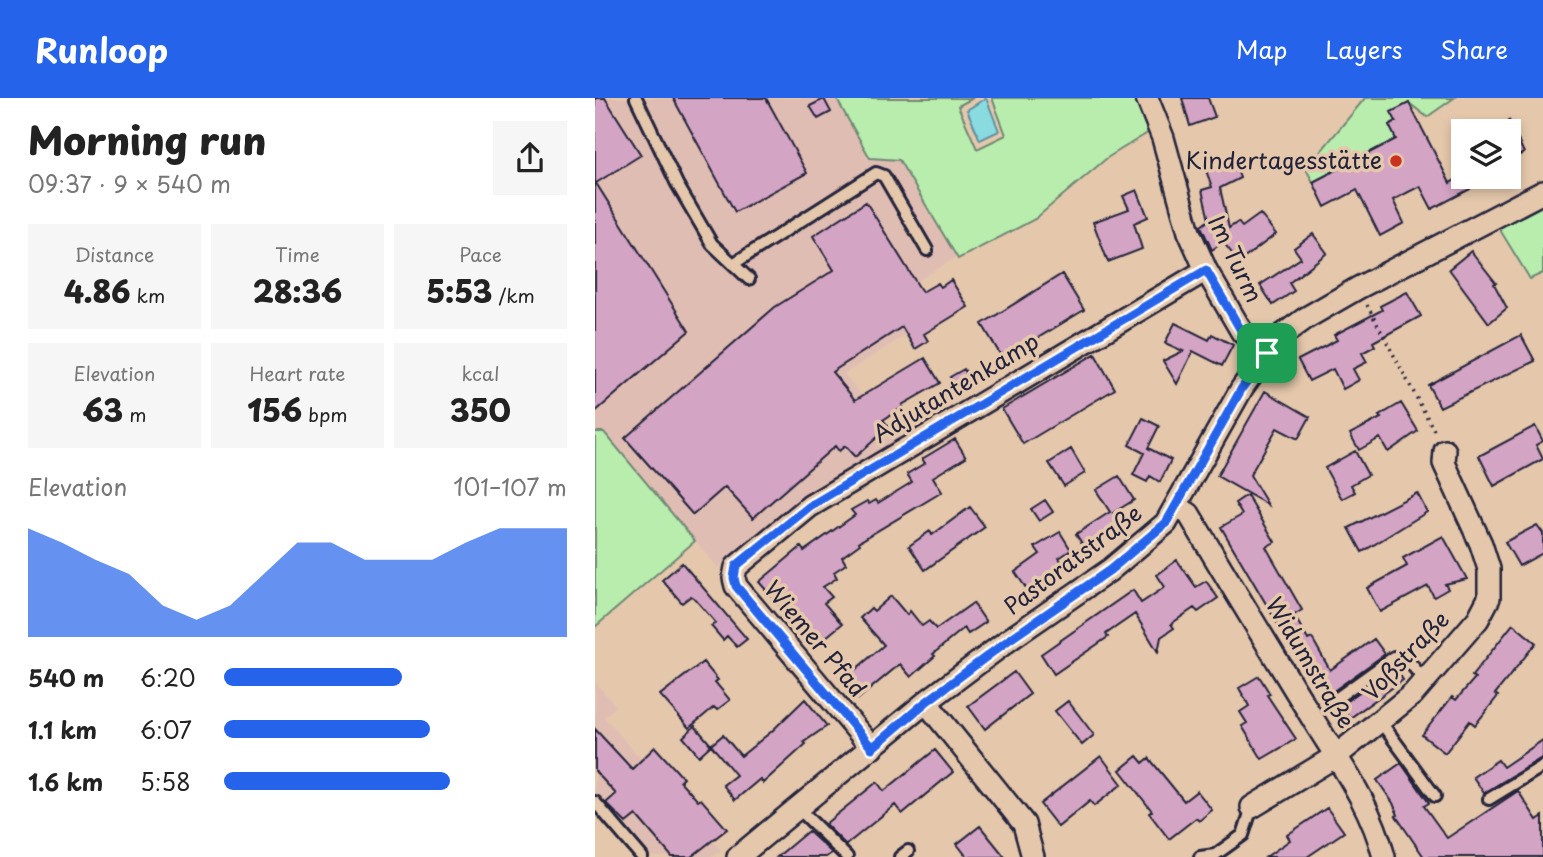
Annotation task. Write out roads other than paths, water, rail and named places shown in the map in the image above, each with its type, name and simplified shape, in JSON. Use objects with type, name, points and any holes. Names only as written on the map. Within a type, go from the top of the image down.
[{"type":"street","name":"Im Turm","points":[[1147,98],[1163,138],[1189,232],[1206,270],[1242,332],[1267,353]]},
{"type":"street","name":"Pastoratstraße","points":[[738,857],[926,702],[1120,562],[1166,523],[1242,388],[1284,334],[1358,288],[1543,192]]},
{"type":"street","name":"Adjutantenkamp","points":[[741,561],[810,506],[1206,270]]},
{"type":"street","name":"Voßstraße","points":[[1252,807],[1336,756],[1380,721],[1425,681],[1478,619],[1489,598],[1489,569],[1481,544],[1444,463],[1445,451]]},
{"type":"street","name":"Widumstraße","points":[[1176,506],[1189,514],[1363,798],[1384,857]]},
{"type":"street","name":"Wiemer Pfad","points":[[741,561],[734,571],[736,586],[872,748]]},
{"type":"street","points":[[926,702],[1024,824],[1033,857]]},
{"type":"lane","points":[[636,98],[677,184],[712,244],[748,279]]},
{"type":"lane","points":[[733,264],[876,173],[884,176],[926,250]]},
{"type":"lane","points":[[1338,698],[1394,657],[1411,664],[1425,681]]},
{"type":"lane","points":[[1380,721],[1435,796]]},
{"type":"lane","points":[[1489,799],[1543,766]]},
{"type":"lane","points":[[595,802],[642,857]]},
{"type":"lane","name":"Voßstraße","points":[[1200,857],[1215,855],[1243,835],[1252,807]]},
{"type":"lane","points":[[798,808],[847,857]]},
{"type":"water","points":[[986,98],[999,131],[980,140],[967,110]]},
{"type":"place","name":"Kindertagesstätte","points":[[1396,161]]}]
